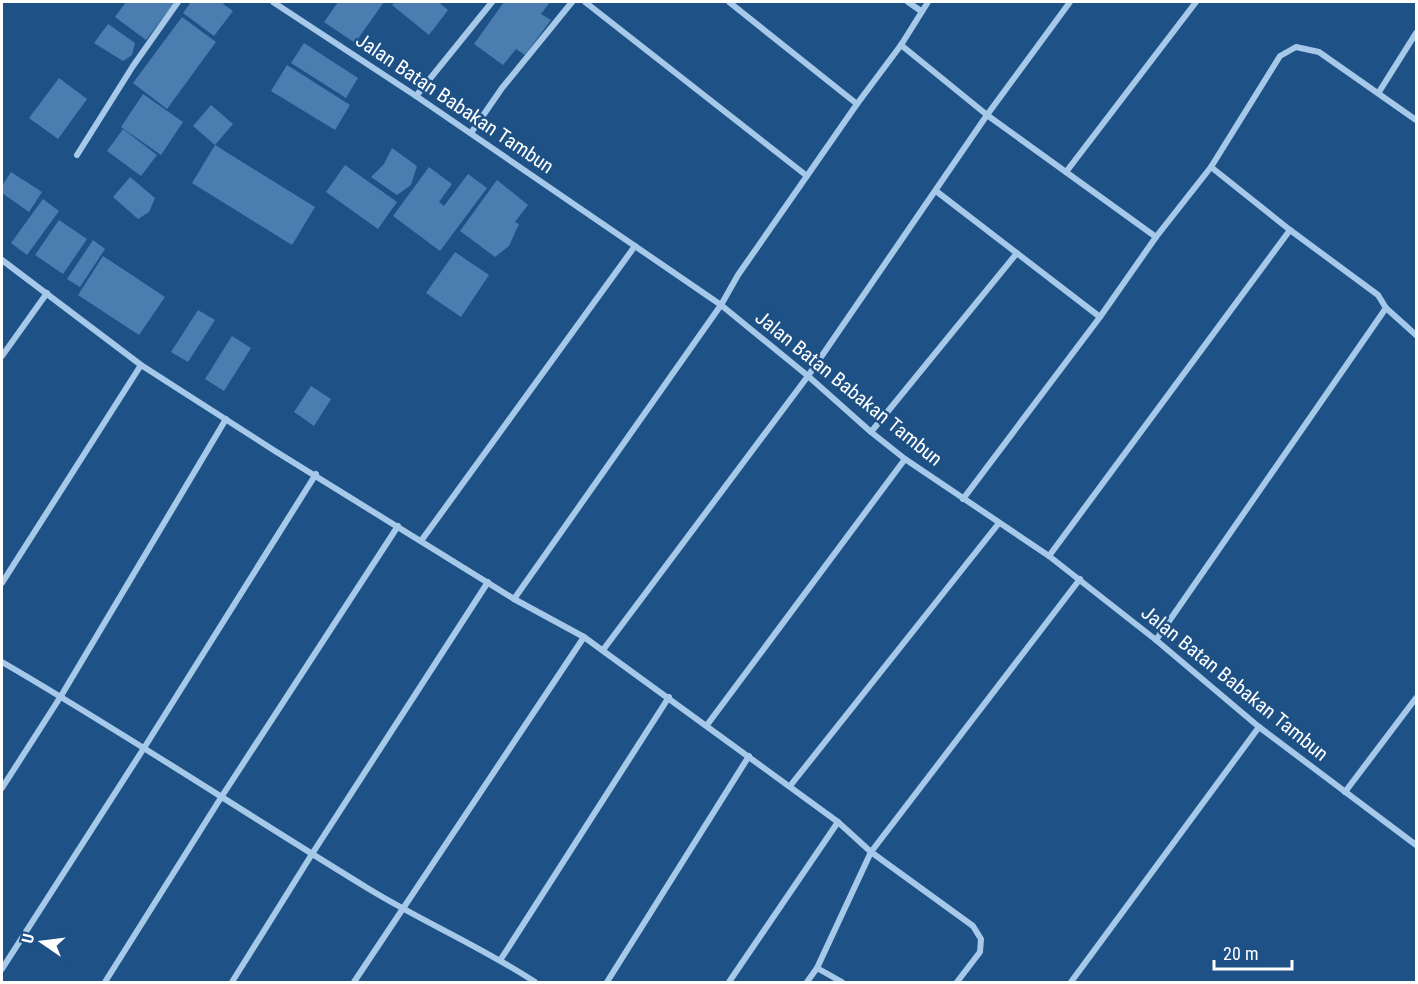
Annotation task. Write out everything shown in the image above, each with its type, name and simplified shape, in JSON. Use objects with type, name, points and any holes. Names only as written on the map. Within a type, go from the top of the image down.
[{"type":"street","points":[[76,154],[178,2]]},
{"type":"street","name":"Jalan Batan Babakan Tambun","points":[[273,2],[471,133],[721,305],[905,459],[1080,579],[1259,727],[1416,845]]},
{"type":"street","points":[[416,96],[492,2]]},
{"type":"street","points":[[471,133],[502,88],[572,2]]},
{"type":"street","points":[[585,2],[807,176]]},
{"type":"street","points":[[729,2],[857,104]]},
{"type":"street","points":[[908,2],[921,11]]},
{"type":"street","points":[[514,599],[721,305],[738,274],[901,45],[928,2]]},
{"type":"street","points":[[603,650],[808,376],[987,115],[1070,2]]},
{"type":"street","points":[[1066,172],[1196,2]]},
{"type":"street","points":[[1379,92],[1416,33]]},
{"type":"street","points":[[901,45],[987,115],[1156,237]]},
{"type":"street","points":[[963,499],[1100,317],[1156,237],[1211,167],[1280,56],[1296,47],[1319,52],[1416,120]]},
{"type":"street","points":[[1211,167],[1290,230],[1378,295],[1386,308],[1416,335]]},
{"type":"street","points":[[936,191],[1100,317]]},
{"type":"street","points":[[1049,556],[1290,230]]},
{"type":"street","points":[[421,541],[635,246]]},
{"type":"street","points":[[871,432],[1017,253]]},
{"type":"street","points":[[2,260],[141,365],[514,599],[584,637],[838,822],[871,852],[973,927],[981,939],[980,952],[960,982]]},
{"type":"street","points":[[2,356],[47,293]]},
{"type":"street","points":[[1156,640],[1386,308]]},
{"type":"street","points":[[2,583],[141,365]]},
{"type":"street","points":[[2,788],[61,696],[226,419]]},
{"type":"street","points":[[707,725],[905,459]]},
{"type":"street","points":[[2,969],[316,474]]},
{"type":"street","points":[[790,786],[999,523]]},
{"type":"street","points":[[105,982],[222,796],[398,526]]},
{"type":"street","points":[[807,982],[817,968],[871,852],[1080,579]]},
{"type":"street","points":[[232,982],[488,582]]},
{"type":"street","points":[[354,982],[584,637]]},
{"type":"street","points":[[2,662],[61,696],[402,909],[501,959],[535,982]]},
{"type":"street","points":[[501,959],[669,698]]},
{"type":"street","points":[[1345,792],[1416,698]]},
{"type":"street","points":[[1071,982],[1259,727]]},
{"type":"street","points":[[607,982],[749,756]]},
{"type":"street","points":[[729,982],[838,822]]},
{"type":"street","points":[[817,968],[842,982]]},
{"type":"building","points":[[126,2],[175,2],[146,40],[115,17]]},
{"type":"building","points":[[191,2],[225,2],[223,4],[233,11],[214,36],[183,13]]},
{"type":"building","points":[[338,2],[384,2],[355,43],[324,22]]},
{"type":"building","points":[[395,2],[438,2],[448,10],[429,35],[392,5]]},
{"type":"building","points":[[504,2],[550,2],[541,14],[551,20],[525,55],[516,49],[503,65],[474,44]]},
{"type":"building","points":[[182,17],[216,42],[167,109],[133,83]]},
{"type":"building","points":[[108,24],[135,43],[132,55],[123,61],[94,43]]},
{"type":"building","points":[[304,43],[358,78],[346,98],[291,63]]},
{"type":"building","points":[[287,65],[350,105],[335,130],[271,91]]},
{"type":"building","points":[[59,78],[87,99],[58,139],[29,118]]},
{"type":"building","points":[[143,94],[183,122],[161,155],[121,127]]},
{"type":"building","points":[[211,105],[233,124],[215,145],[193,126]]},
{"type":"building","points":[[123,129],[157,155],[141,176],[107,151]]},
{"type":"building","points":[[215,145],[315,207],[292,245],[192,183]]},
{"type":"building","points":[[392,148],[417,166],[411,185],[397,195],[371,177],[384,164]]},
{"type":"building","points":[[345,165],[397,202],[378,229],[326,192]]},
{"type":"building","points":[[429,167],[452,184],[439,202],[444,206],[468,174],[487,188],[440,251],[393,216]]},
{"type":"building","points":[[11,172],[42,192],[29,212],[2,193],[2,186]]},
{"type":"building","points":[[130,177],[155,198],[149,212],[138,219],[113,197]]},
{"type":"building","points":[[497,180],[528,205],[515,222],[519,224],[509,246],[495,257],[460,231]]},
{"type":"building","points":[[43,199],[59,211],[27,255],[11,243]]},
{"type":"building","points":[[59,220],[87,239],[63,274],[35,255]]},
{"type":"building","points":[[93,240],[105,249],[80,287],[67,279]]},
{"type":"building","points":[[455,252],[489,275],[461,317],[426,293]]},
{"type":"building","points":[[103,256],[165,297],[139,335],[78,295]]},
{"type":"building","points":[[198,310],[215,320],[188,362],[171,352]]},
{"type":"building","points":[[232,336],[251,348],[224,391],[205,379]]},
{"type":"building","points":[[311,386],[331,399],[314,426],[294,412]]}]
